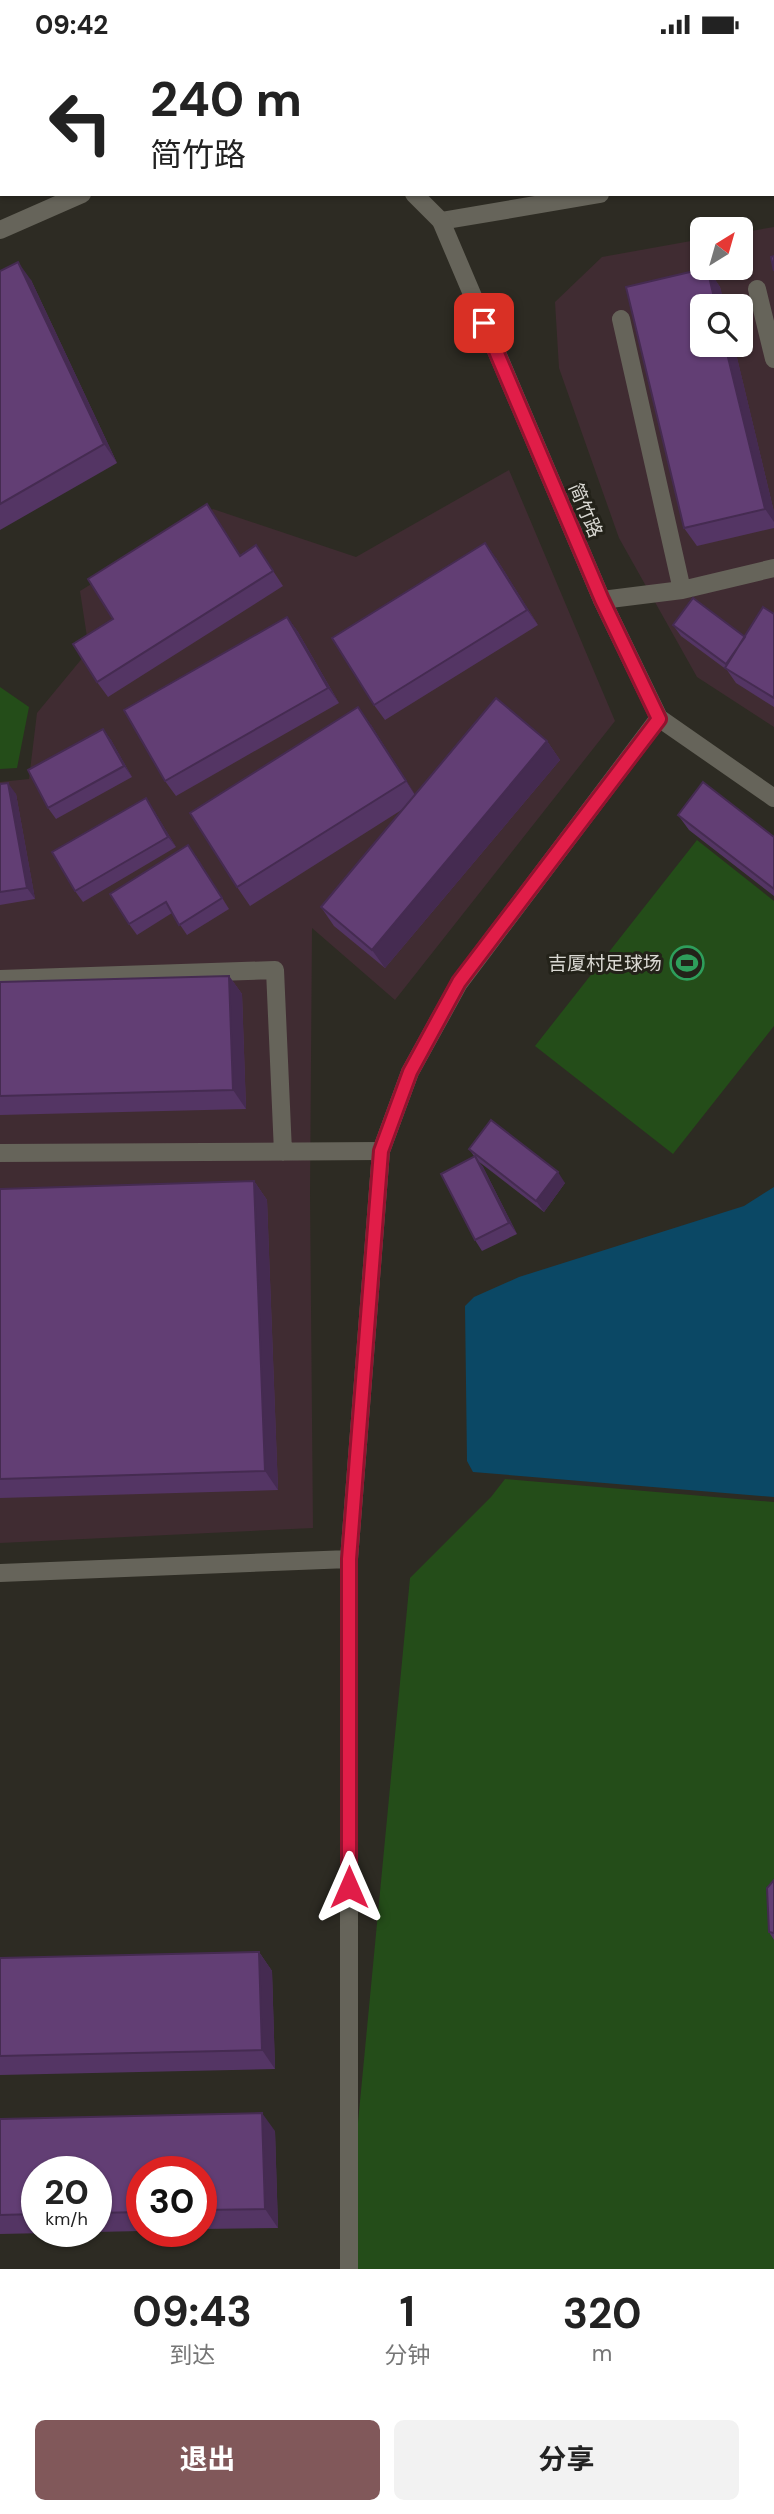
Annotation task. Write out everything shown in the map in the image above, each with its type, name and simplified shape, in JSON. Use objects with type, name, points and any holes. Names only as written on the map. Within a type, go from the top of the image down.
[{"type":"street","points":[[0,230],[77,196]]},
{"type":"street","name":"简竹路","points":[[416,196],[441,221],[602,600],[659,719],[774,798]]},
{"type":"street","points":[[441,221],[588,196]]},
{"type":"street","points":[[757,289],[774,359]]},
{"type":"street","points":[[621,319],[682,590]]},
{"type":"street","points":[[602,600],[682,590],[771,571]]},
{"type":"street","points":[[349,2269],[349,1559],[381,1151],[410,1072],[459,982],[659,719]]},
{"type":"street","points":[[0,979],[275,970],[282,1152]]},
{"type":"street","points":[[0,1153],[381,1151]]},
{"type":"street","points":[[0,1573],[349,1559]]},
{"type":"shaded area","points":[[774,227],[774,727],[697,677],[619,538],[559,368],[555,302],[602,257],[690,241],[690,280],[753,280],[753,231]]},
{"type":"shaded area","points":[[509,470],[615,721],[395,1000],[312,928],[310,1195],[313,1528],[0,1543],[0,782],[29,779],[37,713],[89,650],[80,591],[213,509],[356,557]]},
{"type":"green space","points":[[0,687],[29,707],[17,768],[0,769]]},
{"type":"green space","name":"吉厦村足球场","points":[[697,840],[774,901],[774,1026],[673,1154],[535,1046]]},
{"type":"green space","points":[[505,1479],[774,1502],[774,2269],[344,2269],[410,1578],[491,1497]]},
{"type":"water","points":[[774,1187],[774,1497],[473,1472],[467,1461],[465,1306],[474,1297],[519,1277],[744,1206]]},
{"type":"building","points":[[18,262],[104,444],[0,504],[0,271]]},
{"type":"building","points":[[690,272],[690,280],[710,280],[713,294],[690,294],[690,357],[728,357],[765,509],[684,528],[626,287]]},
{"type":"building","points":[[207,504],[240,556],[256,545],[273,571],[97,682],[73,644],[113,619],[88,579]]},
{"type":"building","points":[[485,543],[527,610],[374,705],[332,638]]},
{"type":"building","points":[[693,598],[745,637],[726,664],[673,625]]},
{"type":"building","points":[[763,607],[774,614],[774,698],[725,668]]},
{"type":"building","points":[[287,617],[328,688],[165,781],[124,710]]},
{"type":"building","points":[[496,698],[547,741],[372,950],[321,907]]},
{"type":"building","points":[[358,707],[406,781],[237,887],[190,813]]},
{"type":"building","points":[[103,729],[124,766],[48,808],[28,770]]},
{"type":"building","points":[[703,782],[774,837],[774,889],[678,815]]},
{"type":"building","points":[[8,783],[27,888],[0,892],[0,784]]},
{"type":"building","points":[[146,798],[168,837],[75,891],[52,852]]},
{"type":"building","points":[[188,845],[222,898],[179,925],[166,902],[129,924],[110,894]]},
{"type":"building","points":[[229,976],[233,1090],[0,1096],[0,982]]},
{"type":"building","points":[[491,1120],[558,1172],[536,1201],[469,1149]]},
{"type":"building","points":[[475,1156],[509,1223],[475,1240],[441,1174]]},
{"type":"building","points":[[254,1181],[265,1471],[0,1479],[0,1189]]},
{"type":"building","points":[[774,1880],[774,1933],[769,1932],[767,1888]]},
{"type":"building","points":[[259,1952],[262,2050],[0,2056],[0,1958]]},
{"type":"building","points":[[262,2113],[265,2209],[217,2210],[217,2156],[126,2156],[126,2212],[112,2213],[112,2156],[21,2156],[21,2214],[0,2215],[0,2119]]},
{"type":"place","name":"吉厦村足球场","points":[[687,963]]},
{"type":"route","points":[[349,1887],[349,1559],[381,1151],[410,1072],[459,982],[659,719],[602,600],[484,323]]}]
